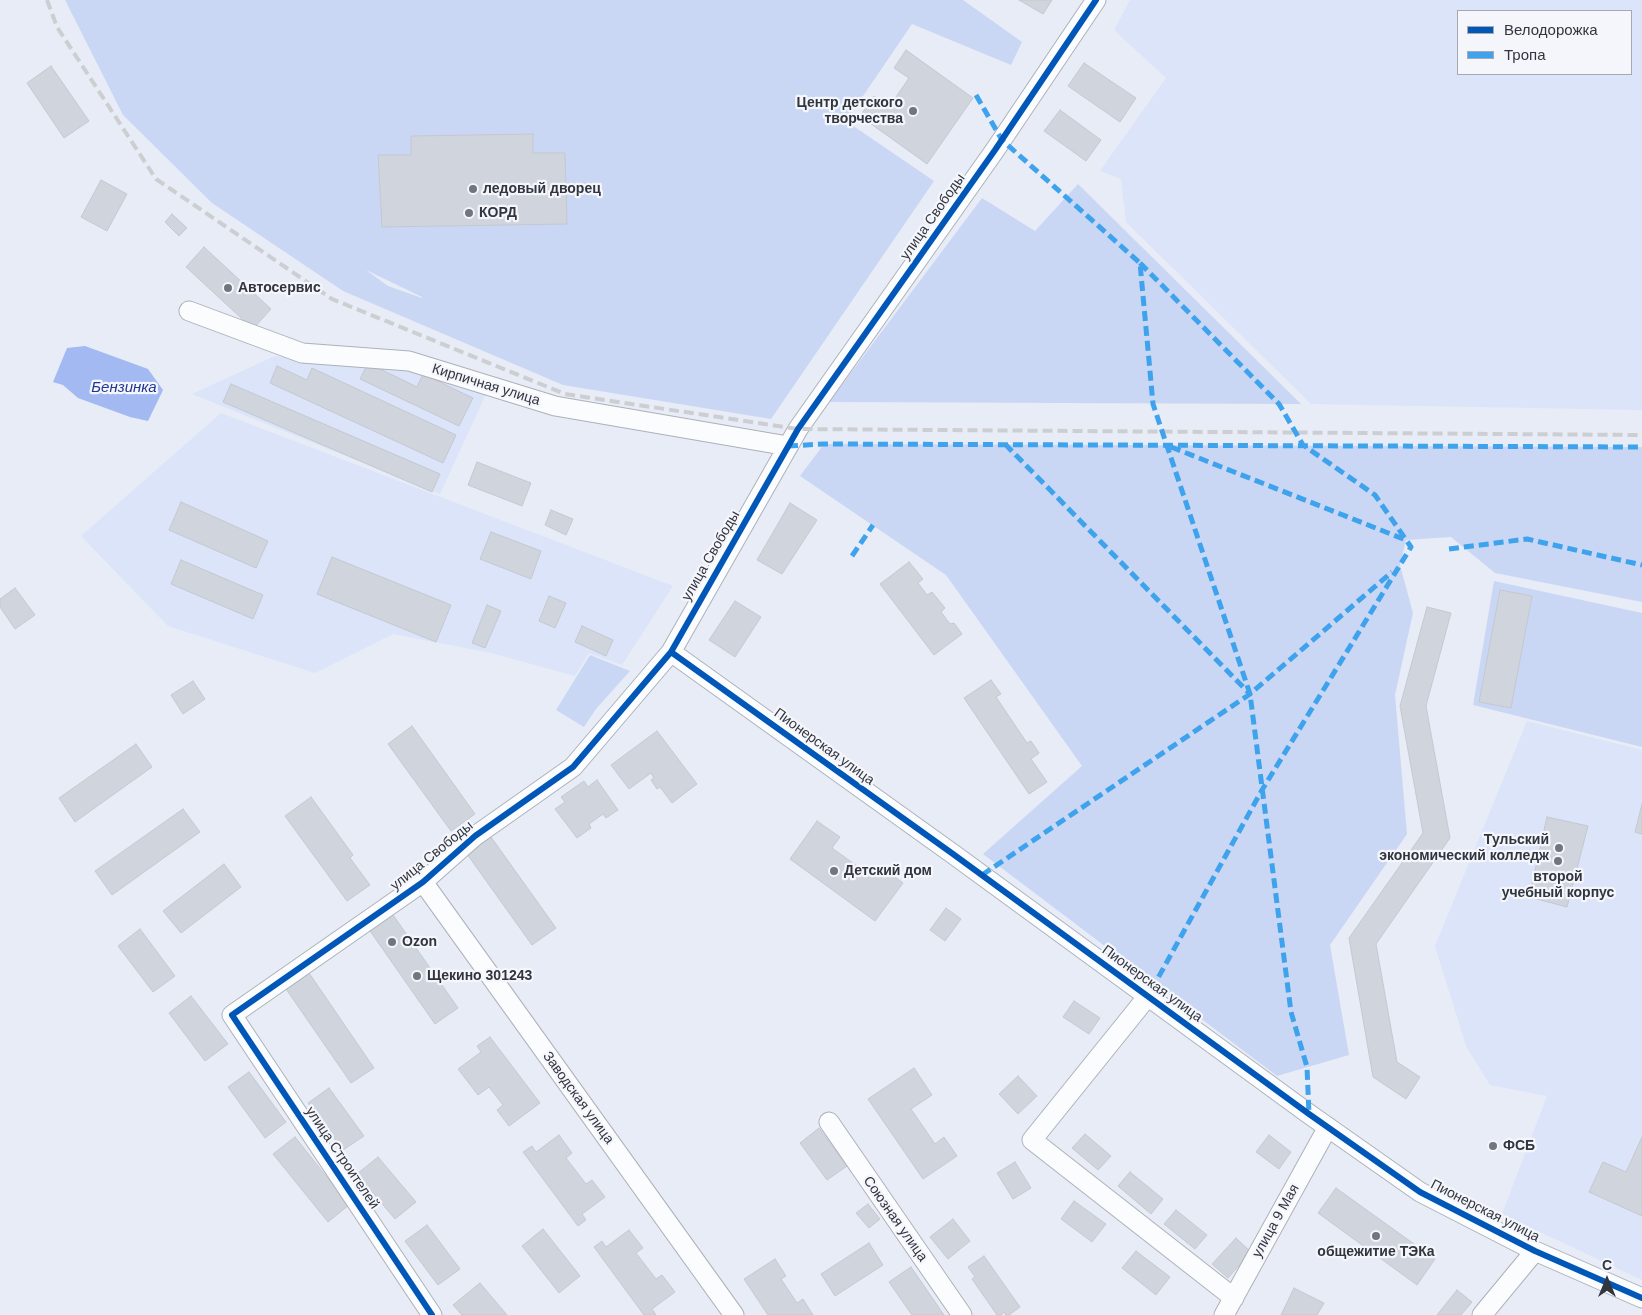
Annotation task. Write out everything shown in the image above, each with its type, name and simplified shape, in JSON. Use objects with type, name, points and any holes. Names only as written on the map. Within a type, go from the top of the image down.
[{"type":"street","name":"улица Свободы","points":[[232,1015],[423,882],[475,836],[573,767],[671,652],[798,429],[995,150],[1096,0]]},
{"type":"street","name":"Кирпичная улица","points":[[189,311],[302,353],[409,362],[555,406],[788,446]]},
{"type":"street","name":"Пионерская улица","points":[[671,652],[1420,1192],[1535,1251],[1642,1298]]},
{"type":"street","name":"Заводская улица","points":[[423,882],[734,1315]]},
{"type":"street","points":[[1148,996],[1032,1140],[1234,1298]]},
{"type":"street","name":"улица Строителей","points":[[232,1015],[432,1315]]},
{"type":"street","name":"Союзная улица","points":[[829,1122],[959,1314]]},
{"type":"street","name":"улица 9 Мая","points":[[1224,1315],[1328,1127]]},
{"type":"street","points":[[1482,1315],[1535,1251]]},
{"type":"shaded area","name":"КОРД","points":[[65,0],[963,0],[1022,42],[1011,65],[912,24],[846,121],[934,181],[771,419],[563,385],[343,291],[212,203],[123,115]],"holes":[[[366,270],[422,297],[388,286]]]},
{"type":"shaded area","points":[[1130,0],[1642,0],[1642,410],[1311,404],[1126,222],[1121,179],[1100,171],[1166,78],[1114,30]]},
{"type":"shaded area","points":[[1078,184],[1301,404],[829,402],[982,198],[1035,231]]},
{"type":"shaded area","points":[[275,356],[412,366],[486,394],[440,494],[192,394]]},
{"type":"shaded area","points":[[221,413],[673,586],[622,665],[589,653],[575,676],[491,653],[393,634],[315,673],[168,626],[81,536]]},
{"type":"shaded area","points":[[824,444],[1642,447],[1642,602],[1495,573],[1451,537],[1406,540],[1400,565],[1413,613],[1395,695],[1407,834],[1330,945],[1349,1055],[1277,1076],[983,854],[1082,766],[946,575],[800,476]]},
{"type":"shaded area","points":[[1494,581],[1642,613],[1642,747],[1473,705]]},
{"type":"shaded area","points":[[590,655],[630,671],[596,709],[584,727],[556,710]]},
{"type":"shaded area","name":"Тульский экономический колледж","points":[[1527,721],[1642,750],[1642,1280],[1502,1214],[1547,1096],[1490,1085],[1466,1046],[1435,946]]},
{"type":"water","name":"Бензинка","points":[[85,346],[148,369],[163,390],[148,421],[130,417],[78,398],[63,385],[53,382],[67,348]]},
{"type":"building","points":[[1019,0],[1052,0],[1043,14]]},
{"type":"building","name":"Центр детского творчества","points":[[906,50],[973,98],[927,164],[860,116],[874,96],[889,107],[909,78],[894,68]]},
{"type":"building","points":[[1084,63],[1136,98],[1120,122],[1068,86]]},
{"type":"building","points":[[51,66],[89,121],[64,138],[27,83]]},
{"type":"building","points":[[1060,110],[1101,140],[1086,161],[1044,131]]},
{"type":"building","name":"ледовый дворец","points":[[533,134],[533,153],[565,153],[567,224],[382,227],[378,155],[411,155],[411,136]]},
{"type":"building","points":[[101,180],[127,194],[107,231],[81,217]]},
{"type":"building","points":[[172,214],[187,228],[179,236],[165,222]]},
{"type":"building","name":"Автосервис","points":[[204,247],[271,309],[253,329],[186,267]]},
{"type":"building","points":[[368,363],[417,387],[423,374],[473,398],[459,426],[360,379]]},
{"type":"building","points":[[277,366],[307,380],[312,368],[456,435],[443,463],[270,383]]},
{"type":"building","points":[[231,384],[440,474],[432,492],[223,402]]},
{"type":"building","points":[[477,462],[531,483],[522,506],[468,485]]},
{"type":"building","points":[[181,502],[268,541],[256,568],[169,530]]},
{"type":"building","points":[[790,503],[817,520],[782,574],[757,560]]},
{"type":"building","points":[[551,510],[573,519],[566,535],[545,525]]},
{"type":"building","points":[[491,532],[541,551],[531,579],[480,559]]},
{"type":"building","points":[[332,557],[451,605],[436,642],[317,594]]},
{"type":"building","points":[[181,560],[263,595],[253,619],[171,584]]},
{"type":"building","points":[[909,562],[923,579],[918,583],[927,595],[932,592],[945,608],[941,612],[950,624],[954,623],[962,634],[934,655],[880,584]]},
{"type":"building","points":[[15,588],[35,615],[15,629],[0,607],[0,599]]},
{"type":"building","points":[[1500,590],[1532,596],[1511,708],[1479,702]]},
{"type":"building","points":[[549,596],[566,603],[555,628],[539,621]]},
{"type":"building","points":[[735,601],[761,617],[735,657],[709,640]]},
{"type":"building","points":[[487,605],[501,611],[485,648],[472,643]]},
{"type":"building","points":[[1427,607],[1451,613],[1426,706],[1450,838],[1376,944],[1397,1062],[1420,1077],[1406,1099],[1373,1077],[1349,938],[1423,833],[1400,706]]},
{"type":"building","points":[[582,626],[613,640],[606,656],[575,642]]},
{"type":"building","points":[[991,680],[1001,694],[996,697],[1027,743],[1031,741],[1039,753],[1031,759],[1047,782],[1029,794],[964,698]]},
{"type":"building","points":[[193,681],[205,699],[183,714],[171,695]]},
{"type":"building","points":[[412,726],[475,814],[451,831],[388,744]]},
{"type":"building","points":[[657,731],[697,784],[672,803],[660,787],[657,789],[651,780],[654,778],[651,773],[629,789],[611,765]]},
{"type":"building","points":[[136,744],[152,767],[75,822],[59,798]]},
{"type":"building","points":[[597,780],[618,810],[606,818],[603,814],[589,824],[591,828],[577,838],[555,809],[565,802],[561,797],[584,781],[588,787]]},
{"type":"building","points":[[311,797],[353,855],[350,858],[370,885],[347,901],[285,816]]},
{"type":"building","points":[[1642,804],[1642,834],[1635,832]]},
{"type":"building","points":[[183,809],[200,832],[112,895],[95,871]]},
{"type":"building","name":"второй учебный корпус","points":[[1547,817],[1588,826],[1567,907],[1529,897]]},
{"type":"building","name":"Детский дом","points":[[817,821],[840,837],[832,848],[871,876],[879,865],[903,883],[875,921],[790,859]]},
{"type":"building","points":[[491,837],[556,928],[532,945],[467,854]]},
{"type":"building","points":[[224,864],[241,887],[181,933],[163,911]]},
{"type":"building","points":[[946,908],[961,919],[945,941],[930,930]]},
{"type":"building","points":[[391,912],[458,1008],[435,1024],[368,928]]},
{"type":"building","points":[[140,929],[175,976],[153,992],[118,946]]},
{"type":"building","points":[[307,970],[374,1068],[351,1083],[284,986]]},
{"type":"building","points":[[191,996],[228,1044],[205,1061],[169,1013]]},
{"type":"building","points":[[1074,1001],[1100,1018],[1089,1034],[1063,1017]]},
{"type":"building","points":[[490,1037],[540,1103],[509,1126],[497,1110],[503,1105],[489,1087],[478,1095],[458,1069],[481,1052],[477,1046]]},
{"type":"building","points":[[914,1068],[932,1095],[911,1109],[935,1144],[944,1137],[957,1156],[923,1179],[868,1099]]},
{"type":"building","points":[[249,1072],[286,1122],[265,1138],[228,1087]]},
{"type":"building","points":[[1018,1076],[1037,1096],[1018,1114],[999,1094]]},
{"type":"building","points":[[329,1088],[364,1136],[343,1150],[308,1103]]},
{"type":"building","points":[[819,1128],[847,1166],[827,1180],[800,1143]]},
{"type":"building","points":[[1085,1134],[1111,1156],[1098,1170],[1072,1148]]},
{"type":"building","points":[[559,1135],[572,1153],[566,1158],[586,1184],[592,1180],[605,1197],[582,1214],[586,1220],[578,1226],[523,1152],[532,1146],[536,1152]]},
{"type":"building","points":[[1269,1135],[1291,1152],[1279,1169],[1256,1152]]},
{"type":"building","points":[[295,1137],[349,1205],[328,1222],[273,1154]]},
{"type":"building","points":[[1642,1137],[1642,1216],[1589,1192],[1603,1162],[1626,1172]]},
{"type":"building","points":[[378,1157],[416,1202],[395,1219],[357,1174]]},
{"type":"building","points":[[1015,1162],[1031,1188],[1013,1199],[997,1173]]},
{"type":"building","points":[[1130,1172],[1163,1199],[1151,1214],[1118,1186]]},
{"type":"building","name":"общежитие ТЭКа","points":[[1336,1188],[1435,1259],[1417,1285],[1318,1213]]},
{"type":"building","points":[[1074,1201],[1106,1224],[1092,1242],[1061,1219]]},
{"type":"building","points":[[868,1204],[880,1219],[869,1228],[856,1213]]},
{"type":"building","points":[[1176,1210],[1207,1235],[1195,1249],[1164,1224]]},
{"type":"building","points":[[953,1219],[970,1241],[948,1259],[930,1237]]},
{"type":"building","points":[[427,1225],[460,1269],[438,1285],[405,1241]]},
{"type":"building","points":[[543,1229],[580,1276],[559,1293],[522,1246]]},
{"type":"building","points":[[629,1230],[643,1248],[636,1253],[656,1279],[662,1275],[675,1292],[652,1309],[656,1315],[644,1315],[594,1247],[602,1241],[606,1247]]},
{"type":"building","points":[[1236,1238],[1251,1252],[1228,1278],[1212,1264]]},
{"type":"building","points":[[869,1243],[883,1265],[835,1296],[821,1274]]},
{"type":"building","points":[[1136,1251],[1170,1277],[1156,1295],[1122,1268]]},
{"type":"building","points":[[984,1256],[1020,1307],[1009,1315],[1006,1315],[1004,1312],[1001,1315],[997,1315],[972,1279],[975,1277],[968,1267]]},
{"type":"building","points":[[775,1259],[786,1276],[781,1279],[797,1303],[803,1299],[813,1315],[768,1315],[744,1279]]},
{"type":"building","points":[[911,1267],[944,1315],[912,1315],[889,1282]]},
{"type":"building","points":[[480,1283],[507,1315],[462,1315],[453,1305]]},
{"type":"building","points":[[1294,1288],[1324,1303],[1317,1315],[1281,1315]]},
{"type":"building","points":[[1457,1290],[1472,1302],[1461,1315],[1437,1315]]},
{"type":"railway","points":[[47,0],[57,27],[156,179],[332,299],[565,394],[798,429],[1642,435]]},
{"type":"marked path","points":[[976,95],[1002,140],[1140,263],[1153,404],[1250,694],[1291,1012],[1307,1067],[1309,1114]]},
{"type":"marked path","points":[[1140,263],[1279,404],[1303,445],[1375,495],[1411,547],[1262,790],[1148,996]]},
{"type":"marked path","points":[[788,446],[824,444],[1642,447]]},
{"type":"marked path","points":[[1005,444],[1248,692]]},
{"type":"marked path","points":[[1171,447],[1406,540]]},
{"type":"marked path","points":[[852,556],[873,525]]},
{"type":"marked path","points":[[1449,549],[1527,539],[1642,565]]},
{"type":"marked path","points":[[982,875],[1250,694],[1392,572]]},
{"type":"cycle path","points":[[432,1315],[232,1015],[423,882],[475,836],[573,767],[671,652],[798,429],[995,150],[1096,0]]},
{"type":"cycle path","points":[[671,652],[953,854],[1309,1114],[1420,1192],[1535,1251],[1642,1298]]},
{"type":"place","name":"Центр детского творчества","points":[[913,111]]},
{"type":"place","name":"ледовый дворец","points":[[473,189]]},
{"type":"place","name":"КОРД","points":[[469,213]]},
{"type":"place","name":"Автосервис","points":[[228,288]]},
{"type":"place","name":"Тульский экономический колледж","points":[[1559,848]]},
{"type":"place","name":"второй учебный корпус","points":[[1558,861]]},
{"type":"place","name":"Детский дом","points":[[834,871]]},
{"type":"place","name":"Ozon","points":[[392,942]]},
{"type":"place","name":"Щекино 301243","points":[[417,976]]},
{"type":"place","name":"ФСБ","points":[[1493,1146]]},
{"type":"place","name":"общежитие ТЭКа","points":[[1376,1236]]}]
